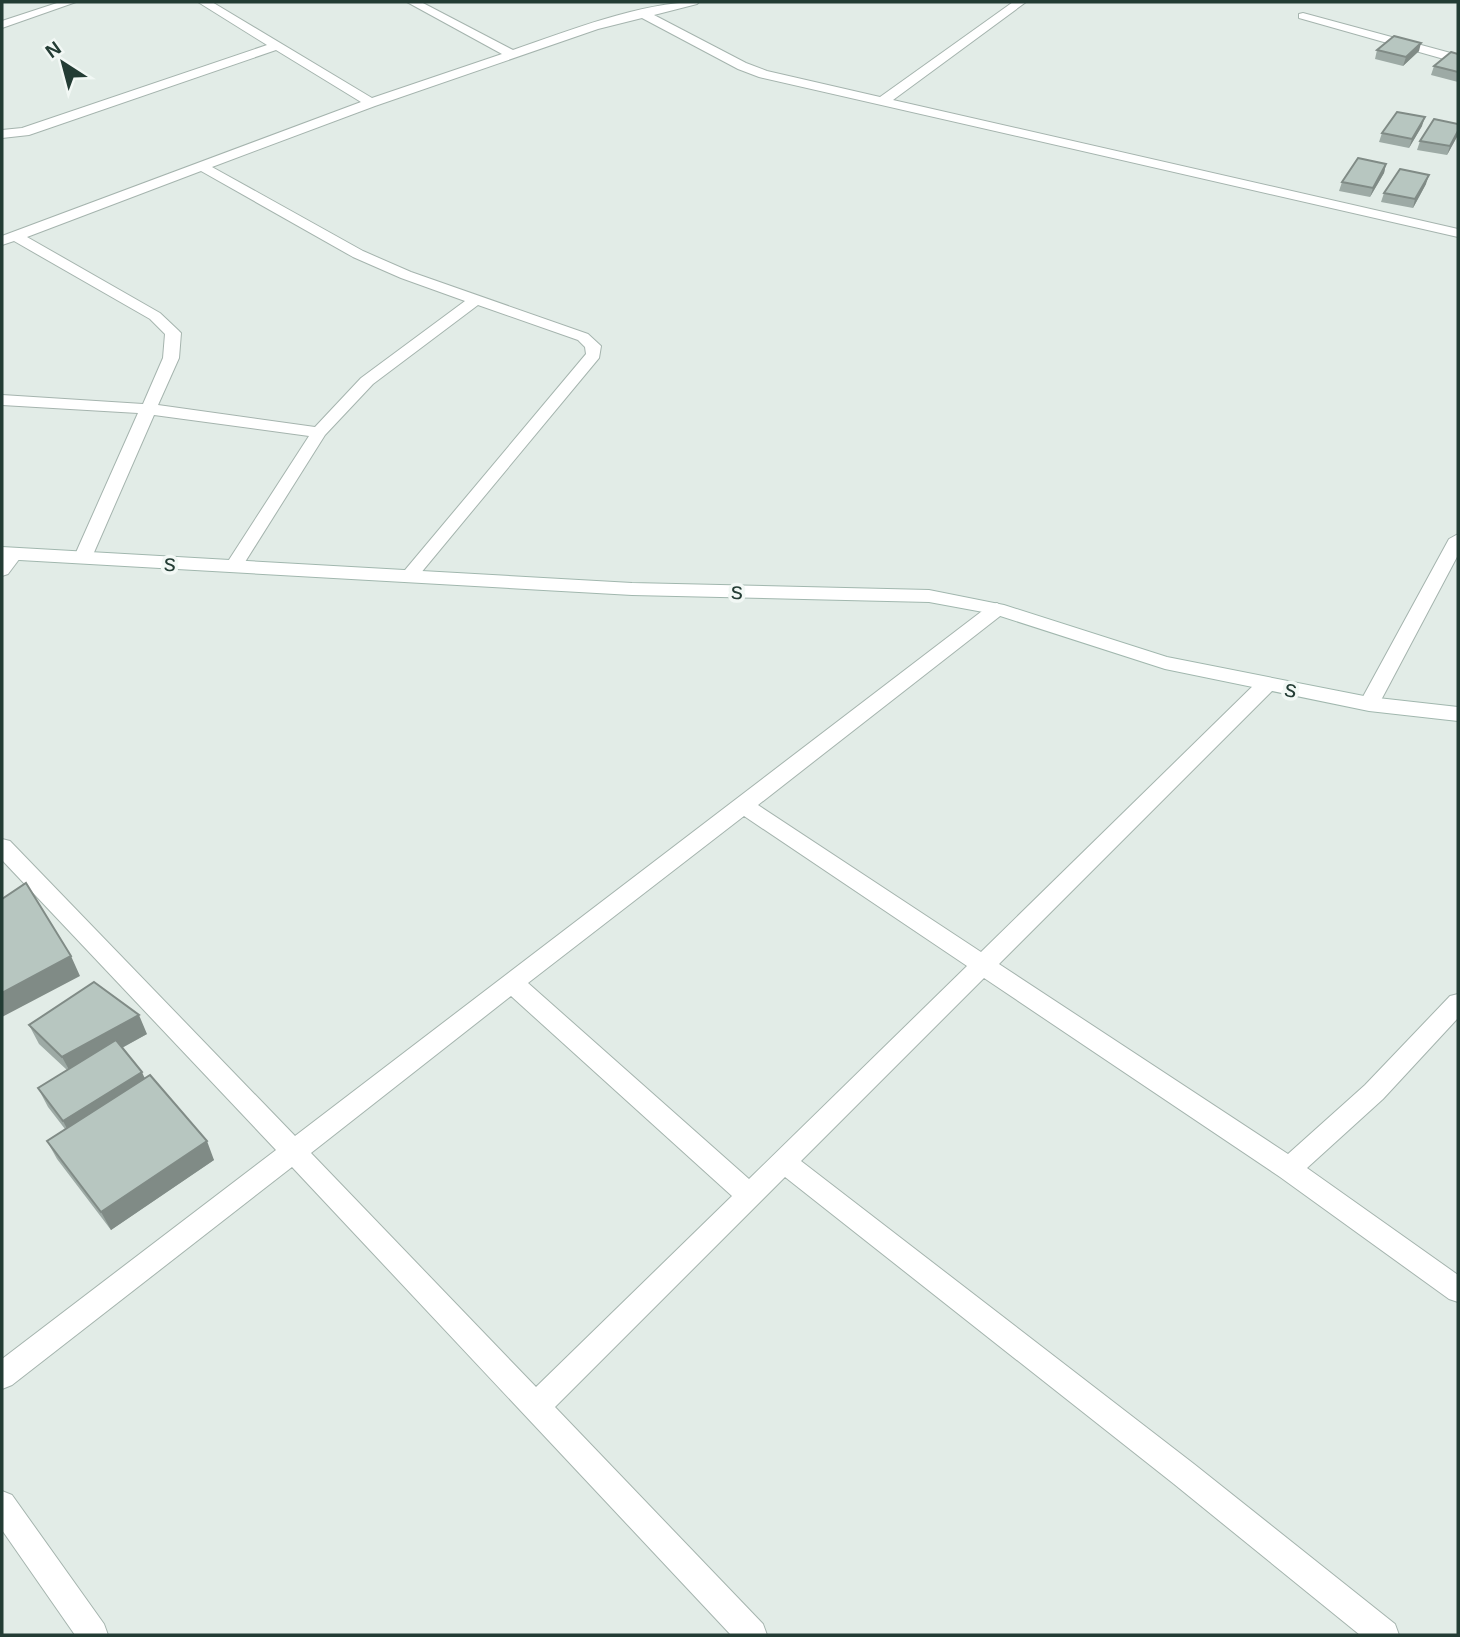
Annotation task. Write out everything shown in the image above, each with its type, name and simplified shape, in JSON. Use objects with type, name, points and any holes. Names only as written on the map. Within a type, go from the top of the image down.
[{"type":"street","points":[[2,25],[69,2]]},
{"type":"street","points":[[204,2],[371,103]]},
{"type":"street","points":[[413,2],[512,54]]},
{"type":"street","points":[[8,238],[371,103],[512,54],[594,26],[693,2]]},
{"type":"street","points":[[883,101],[1020,2]]},
{"type":"street","points":[[643,14],[742,66],[763,74],[1458,233]]},
{"type":"street","points":[[1303,16],[1458,59]]},
{"type":"street","points":[[2,134],[24,132],[277,46]]},
{"type":"street","points":[[201,166],[358,254],[583,337],[593,346],[594,355],[409,576]]},
{"type":"street","points":[[8,238],[155,316],[173,333],[171,358],[83,557]]},
{"type":"street","points":[[234,566],[319,432],[367,381],[477,299]]},
{"type":"street","points":[[2,400],[148,409],[319,432]]},
{"type":"street","points":[[1369,704],[1458,539]]},
{"type":"street","points":[[2,570],[8,553]]},
{"type":"street","name":"s","points":[[8,553],[632,589],[929,596],[997,609],[1166,663],[1369,704],[1458,714]]},
{"type":"street","points":[[2,1376],[997,609]]},
{"type":"street","points":[[535,1407],[1267,684]]},
{"type":"street","points":[[743,805],[1289,1169],[1458,1290]]},
{"type":"street","points":[[2,847],[752,1635]]},
{"type":"street","points":[[512,983],[749,1195]]},
{"type":"street","points":[[1289,1169],[1374,1092],[1458,1003]]},
{"type":"street","points":[[783,1161],[1184,1474],[1384,1635]]},
{"type":"street","points":[[2,1505],[93,1635]]},
{"type":"building","points":[[1394,36],[1421,43],[1406,57],[1377,50]]},
{"type":"building","points":[[1451,52],[1458,54],[1458,72],[1434,66]]},
{"type":"building","points":[[1397,112],[1425,117],[1412,139],[1382,133]]},
{"type":"building","points":[[1434,119],[1458,124],[1458,131],[1450,146],[1420,141]]},
{"type":"building","points":[[1358,158],[1386,164],[1373,188],[1342,182]]},
{"type":"building","points":[[1400,169],[1429,175],[1415,199],[1384,193]]},
{"type":"building","points":[[26,883],[71,956],[2,993],[2,899]]},
{"type":"building","points":[[94,982],[139,1015],[62,1057],[29,1025]]},
{"type":"building","points":[[116,1040],[142,1072],[63,1121],[38,1088]]},
{"type":"building","points":[[150,1075],[207,1141],[101,1212],[47,1141]]}]
